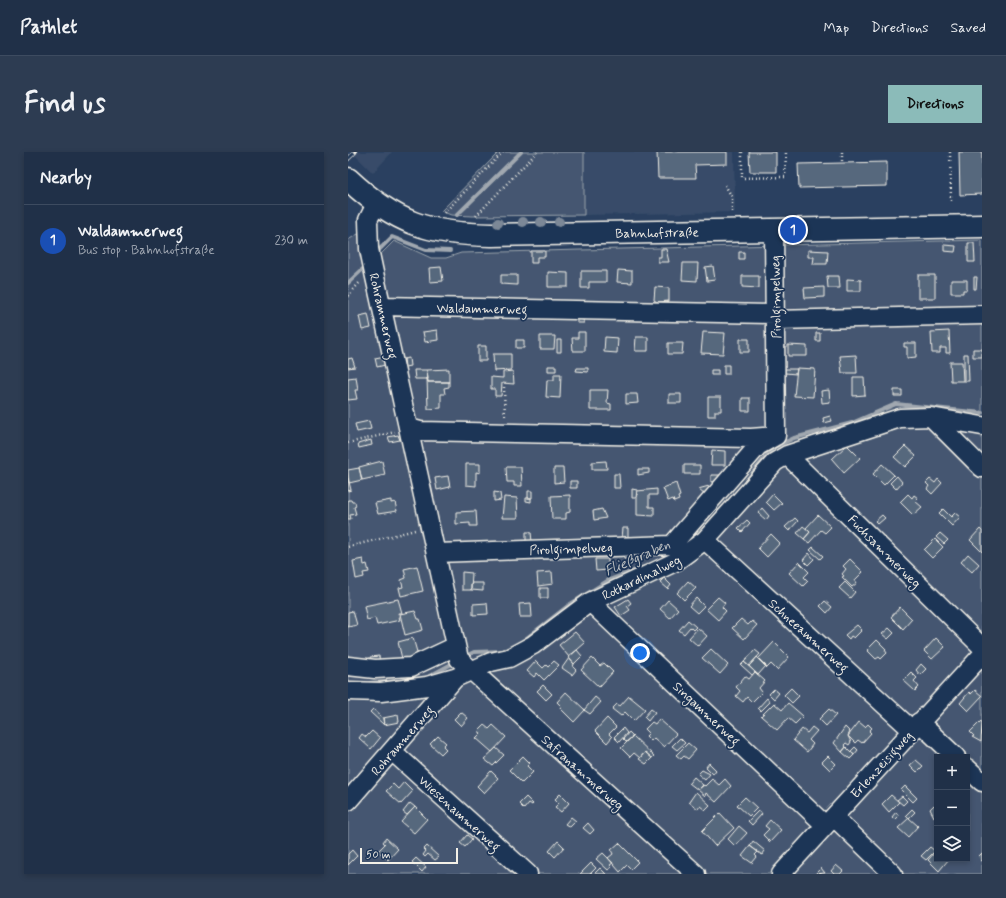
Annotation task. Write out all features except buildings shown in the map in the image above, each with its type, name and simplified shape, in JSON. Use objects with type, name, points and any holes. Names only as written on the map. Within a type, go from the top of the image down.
[{"type":"main road","name":"Bahnhofstraße","points":[[348,179],[376,204],[395,216],[434,230],[459,234],[492,235],[982,226]]},
{"type":"lane","name":"Rohrammerweg","points":[[376,204],[368,220],[369,249],[437,553],[456,646]]},
{"type":"lane","name":"Pirolgimpelweg","points":[[437,553],[672,545],[758,446],[776,436],[774,230]]},
{"type":"lane","name":"Waldammerweg","points":[[382,306],[775,317],[982,315]]},
{"type":"lane","points":[[931,417],[982,468]]},
{"type":"lane","name":"Rotkardinalweg","points":[[348,691],[381,692],[427,686],[463,674],[491,662],[509,658],[533,645],[590,602],[675,562],[705,540],[775,462],[787,455],[900,418],[931,417],[982,426]]},
{"type":"lane","points":[[409,428],[420,431],[506,433],[751,438],[776,436]]},
{"type":"lane","name":"Fuchsammerweg","points":[[787,455],[982,647]]},
{"type":"lane","name":"Schneeammerweg","points":[[705,540],[916,726],[952,754]]},
{"type":"lane","name":"Singammerweg","points":[[590,602],[830,821],[893,874]]},
{"type":"lane","points":[[348,666],[375,669],[411,667],[456,646]]},
{"type":"lane","name":"Safranammerweg","points":[[456,646],[463,674],[696,874]]},
{"type":"lane","name":"Erlenzeisigweg","points":[[781,874],[982,655]]},
{"type":"lane","name":"Rohrammerweg","points":[[348,801],[463,674]]},
{"type":"lane","name":"Wiesenammerweg","points":[[392,752],[528,874]]},
{"type":"lane","points":[[970,771],[982,782]]},
{"type":"path","points":[[440,218],[503,152]]},
{"type":"path","points":[[476,216],[537,152]]},
{"type":"path","points":[[742,152],[742,178],[785,177],[786,152]]},
{"type":"path","points":[[842,152],[842,163]]},
{"type":"path","points":[[950,152],[951,201]]},
{"type":"path","points":[[725,185],[732,197],[732,214]]},
{"type":"path","points":[[504,387],[506,433]]},
{"type":"path","points":[[348,443],[409,428]]},
{"type":"path","points":[[348,547],[431,526]]},
{"type":"shaded area","points":[[352,152],[392,152],[373,173]]},
{"type":"shaded area","points":[[499,152],[584,152],[584,215],[472,216],[451,215],[441,211]]},
{"type":"shaded area","points":[[584,152],[734,152],[735,212],[584,215]]},
{"type":"shaded area","points":[[358,234],[379,256],[394,241],[431,258],[446,258],[461,253],[982,240],[982,874],[348,874],[348,240]]},
{"type":"waterway","points":[[457,215],[521,152]]},
{"type":"waterway","points":[[377,252],[392,237],[426,250],[450,251]]},
{"type":"waterway","points":[[348,283],[365,267]]},
{"type":"waterway","name":"Fließgraben","points":[[746,481],[773,448],[794,438],[852,423],[896,404],[982,413]]},
{"type":"waterway","name":"Fließgraben","points":[[524,640],[569,605],[609,580],[644,567]]},
{"type":"waterway","name":"Fließgraben","points":[[464,657],[474,652],[504,651]]},
{"type":"waterway","name":"Fließgraben","points":[[424,679],[457,661]]},
{"type":"waterway","name":"Fließgraben","points":[[370,683],[397,681]]},
{"type":"railway","points":[[348,159],[355,152]]},
{"type":"place","name":"Waldammerweg","points":[[793,230]]}]
